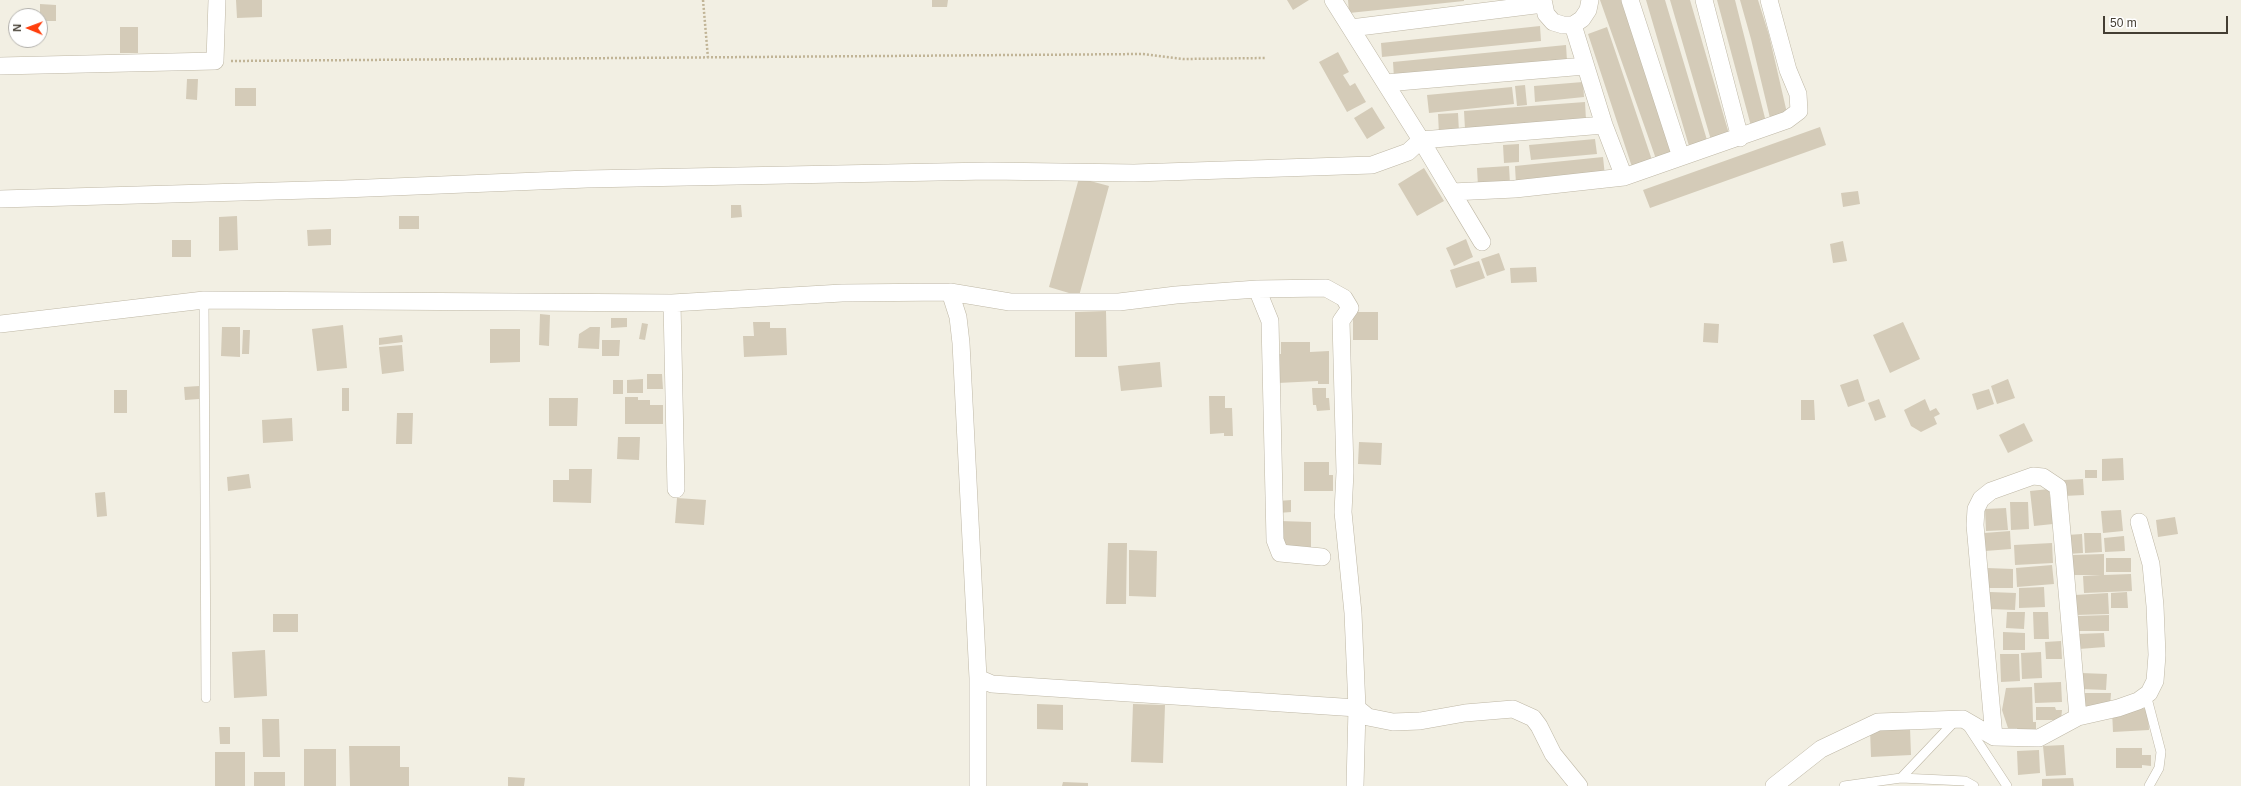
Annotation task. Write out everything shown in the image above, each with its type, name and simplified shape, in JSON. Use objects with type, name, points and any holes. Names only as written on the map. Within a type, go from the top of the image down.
[{"type":"street","points":[[0,66],[215,61],[217,0]]},
{"type":"street","points":[[1333,0],[1422,140],[1482,242]]},
{"type":"street","points":[[1351,28],[1543,2],[1546,14],[1553,22],[1563,25],[1573,25],[1582,19],[1588,10],[1590,0]]},
{"type":"street","points":[[1630,0],[1681,157]]},
{"type":"street","points":[[1704,0],[1740,138]]},
{"type":"street","points":[[1452,192],[1515,189],[1624,177],[1740,138],[1787,120],[1798,110],[1798,94],[1788,70],[1769,0]]},
{"type":"street","points":[[1573,25],[1604,125],[1624,177]]},
{"type":"street","points":[[1386,83],[1585,66]]},
{"type":"street","points":[[0,199],[344,189],[587,179],[988,171],[1134,173],[1372,165],[1408,152],[1422,140],[1604,125]]},
{"type":"street","points":[[0,324],[204,300],[672,302],[842,293],[950,292],[1010,302],[1119,302],[1176,295],[1257,289],[1326,288],[1344,298],[1350,308],[1340,321],[1345,472],[1343,512],[1353,614],[1357,708],[1355,786]]},
{"type":"street","points":[[1257,289],[1270,321],[1275,540],[1280,553],[1322,557]]},
{"type":"street","points":[[950,292],[958,317],[961,343],[978,678],[978,786]]},
{"type":"street","points":[[672,302],[676,489]]},
{"type":"street","points":[[1994,737],[1975,524],[1976,509],[1981,499],[1991,491],[2033,476],[2043,476],[2058,487],[2078,717]]},
{"type":"street","points":[[1774,786],[1821,749],[1878,722],[1960,719],[1994,737],[2039,738],[2078,717],[2118,708],[2138,701],[2149,692],[2155,680],[2157,655],[2155,606],[2151,564],[2139,522]]},
{"type":"street","points":[[978,678],[992,684],[1357,708],[1368,717],[1393,722],[1420,721],[1465,713],[1513,709],[1526,714],[1536,722],[1553,754],[1579,786]]},
{"type":"lane","points":[[204,300],[206,698]]},
{"type":"lane","points":[[2118,708],[2148,702],[2161,752],[2159,768],[2149,786]]},
{"type":"lane","points":[[1901,778],[1960,719],[2007,786]]},
{"type":"lane","points":[[1844,786],[1901,778],[1965,781],[1974,786]]},
{"type":"path","points":[[703,0],[708,58]]},
{"type":"path","points":[[215,61],[1135,54],[1182,59],[1264,58]]},
{"type":"building","points":[[236,0],[262,0],[262,17],[237,18]]},
{"type":"building","points":[[932,0],[948,0],[947,7],[932,7]]},
{"type":"building","points":[[1287,0],[1309,0],[1293,10]]},
{"type":"building","points":[[1348,0],[1464,0],[1464,1],[1349,13]]},
{"type":"building","points":[[1600,0],[1624,0],[1673,153],[1656,159]]},
{"type":"building","points":[[1646,0],[1665,0],[1707,140],[1689,146]]},
{"type":"building","points":[[1670,0],[1690,0],[1729,134],[1711,140]]},
{"type":"building","points":[[1717,0],[1735,0],[1766,122],[1751,126]]},
{"type":"building","points":[[1740,0],[1758,0],[1769,35],[1787,113],[1770,118]]},
{"type":"building","points":[[40,4],[56,5],[56,21],[48,21],[48,8],[40,8]]},
{"type":"building","points":[[1540,26],[1541,41],[1382,57],[1381,43]]},
{"type":"building","points":[[120,27],[138,27],[138,53],[120,53]]},
{"type":"building","points":[[1607,27],[1652,160],[1632,167],[1588,34]]},
{"type":"building","points":[[1566,45],[1567,61],[1394,78],[1393,62]]},
{"type":"building","points":[[1338,52],[1349,72],[1343,75],[1350,86],[1355,83],[1366,102],[1347,112],[1319,62]]},
{"type":"building","points":[[187,79],[198,79],[197,100],[186,99]]},
{"type":"building","points":[[1583,82],[1584,97],[1535,102],[1534,86]]},
{"type":"building","points":[[1525,85],[1527,105],[1517,106],[1515,86]]},
{"type":"building","points":[[1512,87],[1514,104],[1429,113],[1427,95]]},
{"type":"building","points":[[235,88],[256,88],[256,106],[235,106]]},
{"type":"building","points":[[1585,102],[1586,120],[1465,129],[1464,111]]},
{"type":"building","points":[[1372,107],[1385,128],[1367,139],[1354,118]]},
{"type":"building","points":[[1458,113],[1459,132],[1439,134],[1438,114]]},
{"type":"building","points":[[1820,127],[1826,145],[1650,208],[1643,190]]},
{"type":"building","points":[[1595,139],[1597,154],[1531,160],[1529,145]]},
{"type":"building","points":[[1519,144],[1519,162],[1504,163],[1503,145]]},
{"type":"building","points":[[1603,157],[1605,176],[1516,184],[1515,166]]},
{"type":"building","points":[[1509,166],[1510,184],[1478,186],[1477,168]]},
{"type":"building","points":[[1424,168],[1444,201],[1417,216],[1398,184]]},
{"type":"building","points":[[1079,178],[1109,186],[1079,296],[1049,287]]},
{"type":"building","points":[[1858,191],[1860,204],[1843,207],[1841,193]]},
{"type":"building","points":[[731,205],[741,205],[742,217],[731,218]]},
{"type":"building","points":[[237,216],[238,250],[219,251],[219,217]]},
{"type":"building","points":[[399,216],[419,216],[419,229],[399,229]]},
{"type":"building","points":[[331,229],[331,245],[308,246],[307,230]]},
{"type":"building","points":[[1466,239],[1473,257],[1454,266],[1446,248]]},
{"type":"building","points":[[172,240],[191,240],[191,257],[172,257]]},
{"type":"building","points":[[1843,241],[1847,261],[1833,263],[1830,244]]},
{"type":"building","points":[[1499,253],[1505,270],[1487,276],[1481,259]]},
{"type":"building","points":[[1479,261],[1485,278],[1456,288],[1450,270]]},
{"type":"building","points":[[1536,267],[1537,282],[1511,283],[1510,268]]},
{"type":"building","points":[[1106,311],[1107,357],[1075,357],[1075,312]]},
{"type":"building","points":[[1353,312],[1378,312],[1378,340],[1353,340]]},
{"type":"building","points":[[540,314],[550,315],[549,346],[539,345]]},
{"type":"building","points":[[611,318],[627,318],[627,327],[611,328]]},
{"type":"building","points":[[753,322],[770,322],[770,328],[786,328],[787,355],[744,357],[743,336],[754,336]]},
{"type":"building","points":[[1903,322],[1920,359],[1890,373],[1873,335]]},
{"type":"building","points":[[642,323],[648,324],[645,340],[639,339]]},
{"type":"building","points":[[1704,323],[1719,324],[1718,343],[1703,342]]},
{"type":"building","points":[[343,325],[347,368],[317,371],[312,329]]},
{"type":"building","points":[[222,327],[240,327],[240,357],[221,356]]},
{"type":"building","points":[[590,327],[600,327],[599,349],[578,348],[579,334]]},
{"type":"building","points":[[490,329],[520,329],[520,362],[490,363]]},
{"type":"building","points":[[243,330],[250,330],[249,354],[242,354]]},
{"type":"building","points":[[402,335],[403,342],[379,345],[379,338]]},
{"type":"building","points":[[602,340],[620,340],[619,356],[602,356]]},
{"type":"building","points":[[1281,342],[1310,342],[1310,352],[1329,351],[1329,384],[1318,384],[1318,381],[1278,383],[1277,354],[1281,354]]},
{"type":"building","points":[[402,345],[404,371],[382,374],[379,347]]},
{"type":"building","points":[[1160,362],[1162,387],[1121,391],[1118,366]]},
{"type":"building","points":[[647,374],[662,374],[663,389],[647,389]]},
{"type":"building","points":[[643,379],[643,393],[627,393],[627,380]]},
{"type":"building","points":[[1858,379],[1865,401],[1848,407],[1840,385]]},
{"type":"building","points":[[2008,379],[2015,398],[1997,404],[1991,386]]},
{"type":"building","points":[[613,380],[623,380],[623,394],[613,394]]},
{"type":"building","points":[[199,386],[199,399],[185,400],[184,387]]},
{"type":"building","points":[[342,388],[349,388],[349,411],[342,411]]},
{"type":"building","points":[[1312,388],[1326,388],[1326,398],[1329,398],[1330,410],[1317,411],[1316,405],[1313,405]]},
{"type":"building","points":[[1989,389],[1994,404],[1977,410],[1972,394]]},
{"type":"building","points":[[114,390],[127,390],[127,413],[114,413]]},
{"type":"building","points":[[1209,396],[1225,396],[1225,408],[1232,408],[1233,436],[1224,436],[1224,433],[1210,434]]},
{"type":"building","points":[[625,397],[638,397],[638,400],[650,400],[650,405],[663,405],[663,424],[625,424]]},
{"type":"building","points":[[549,398],[578,398],[577,426],[549,426]]},
{"type":"building","points":[[1879,399],[1886,417],[1875,421],[1868,403]]},
{"type":"building","points":[[1925,399],[1930,411],[1936,408],[1940,414],[1934,417],[1937,424],[1921,432],[1911,426],[1904,410]]},
{"type":"building","points":[[1801,400],[1814,400],[1815,420],[1801,420]]},
{"type":"building","points":[[397,413],[413,413],[412,444],[396,444]]},
{"type":"building","points":[[292,418],[293,441],[263,443],[262,420]]},
{"type":"building","points":[[2024,423],[2033,441],[2008,453],[1999,435]]},
{"type":"building","points":[[618,437],[640,437],[639,460],[617,459]]},
{"type":"building","points":[[1359,442],[1382,443],[1381,465],[1358,464]]},
{"type":"building","points":[[2123,458],[2124,480],[2102,481],[2102,459]]},
{"type":"building","points":[[1304,462],[1329,462],[1329,475],[1333,475],[1333,491],[1304,491]]},
{"type":"building","points":[[569,469],[592,469],[591,503],[553,502],[553,480],[569,480]]},
{"type":"building","points":[[2085,470],[2097,470],[2097,478],[2085,478]]},
{"type":"building","points":[[249,474],[251,488],[228,491],[227,477]]},
{"type":"building","points":[[2083,479],[2084,495],[2064,496],[2064,480]]},
{"type":"building","points":[[2049,489],[2053,524],[2034,526],[2030,491]]},
{"type":"building","points":[[105,492],[107,516],[97,517],[95,493]]},
{"type":"building","points":[[677,498],[706,500],[704,525],[675,523]]},
{"type":"building","points":[[1291,500],[1291,512],[1278,513],[1278,501]]},
{"type":"building","points":[[2010,502],[2028,502],[2029,529],[2011,530]]},
{"type":"building","points":[[2006,508],[2008,530],[1986,531],[1985,509]]},
{"type":"building","points":[[2121,510],[2123,531],[2103,533],[2101,511]]},
{"type":"building","points":[[2175,517],[2178,534],[2158,537],[2156,520]]},
{"type":"building","points":[[1280,521],[1311,522],[1311,547],[1279,546]]},
{"type":"building","points":[[2010,531],[2011,549],[1985,551],[1984,533]]},
{"type":"building","points":[[2084,533],[2101,533],[2102,552],[2085,553]]},
{"type":"building","points":[[2082,534],[2083,553],[2068,554],[2067,535]]},
{"type":"building","points":[[2124,536],[2125,551],[2105,552],[2104,538]]},
{"type":"building","points":[[1108,543],[1127,543],[1126,604],[1106,604]]},
{"type":"building","points":[[2052,543],[2053,563],[2015,565],[2014,545]]},
{"type":"building","points":[[1129,550],[1157,551],[1156,597],[1129,596]]},
{"type":"building","points":[[2104,554],[2104,575],[2131,574],[2132,591],[2084,593],[2083,576],[2101,575],[2071,575],[2071,555]]},
{"type":"building","points":[[2106,558],[2131,558],[2131,572],[2106,572]]},
{"type":"building","points":[[2052,565],[2054,584],[2017,587],[2016,568]]},
{"type":"building","points":[[1987,568],[2013,569],[2013,588],[1987,588]]},
{"type":"building","points":[[2044,587],[2045,607],[2019,608],[2019,588]]},
{"type":"building","points":[[1990,592],[2016,593],[2015,610],[1990,609]]},
{"type":"building","points":[[2127,592],[2128,608],[2111,608],[2111,593]]},
{"type":"building","points":[[2108,593],[2109,614],[2076,615],[2075,595]]},
{"type":"building","points":[[2007,612],[2025,612],[2024,629],[2006,628]]},
{"type":"building","points":[[2033,612],[2048,612],[2049,639],[2034,639]]},
{"type":"building","points":[[273,614],[298,614],[298,632],[273,632]]},
{"type":"building","points":[[2109,615],[2109,631],[2079,631],[2078,616]]},
{"type":"building","points":[[2003,632],[2025,633],[2025,650],[2003,650]]},
{"type":"building","points":[[2104,633],[2105,647],[2079,649],[2078,634]]},
{"type":"building","points":[[2061,641],[2062,659],[2046,659],[2045,642]]},
{"type":"building","points":[[265,650],[267,696],[234,698],[232,652]]},
{"type":"building","points":[[2041,652],[2042,678],[2022,679],[2021,653]]},
{"type":"building","points":[[2000,654],[2019,654],[2020,681],[2001,682]]},
{"type":"building","points":[[2081,673],[2107,674],[2106,690],[2081,689]]},
{"type":"building","points":[[2061,682],[2062,702],[2035,703],[2034,683]]},
{"type":"building","points":[[2032,687],[2033,722],[2036,722],[2036,735],[2018,736],[2017,728],[2008,728],[2002,710],[2006,688]]},
{"type":"building","points":[[2082,693],[2111,693],[2110,707],[2082,706]]},
{"type":"building","points":[[1037,704],[1063,705],[1063,730],[1037,729]]},
{"type":"building","points":[[1133,704],[1165,705],[1163,763],[1131,762]]},
{"type":"building","points":[[2036,707],[2055,707],[2056,710],[2062,710],[2061,720],[2036,720]]},
{"type":"building","points":[[2148,708],[2149,730],[2113,732],[2112,710]]},
{"type":"building","points":[[262,719],[279,719],[280,757],[263,757]]},
{"type":"building","points":[[219,727],[230,727],[230,744],[220,744]]},
{"type":"building","points":[[1910,728],[1911,755],[1871,757],[1870,729]]},
{"type":"building","points":[[2064,745],[2066,775],[2046,776],[2043,746]]},
{"type":"building","points":[[349,746],[400,746],[400,767],[409,767],[409,786],[350,786]]},
{"type":"building","points":[[2116,748],[2142,748],[2142,755],[2151,755],[2151,766],[2142,765],[2142,768],[2116,768]]},
{"type":"building","points":[[304,749],[336,749],[336,786],[304,786]]},
{"type":"building","points":[[2039,750],[2040,773],[2018,775],[2017,751]]},
{"type":"building","points":[[215,752],[245,752],[245,786],[215,786]]},
{"type":"building","points":[[254,772],[285,772],[285,786],[254,786]]},
{"type":"building","points":[[508,777],[525,778],[524,786],[508,786]]},
{"type":"building","points":[[2073,778],[2074,786],[2042,786],[2042,779]]},
{"type":"building","points":[[1063,782],[1088,783],[1088,786],[1062,786]]}]
